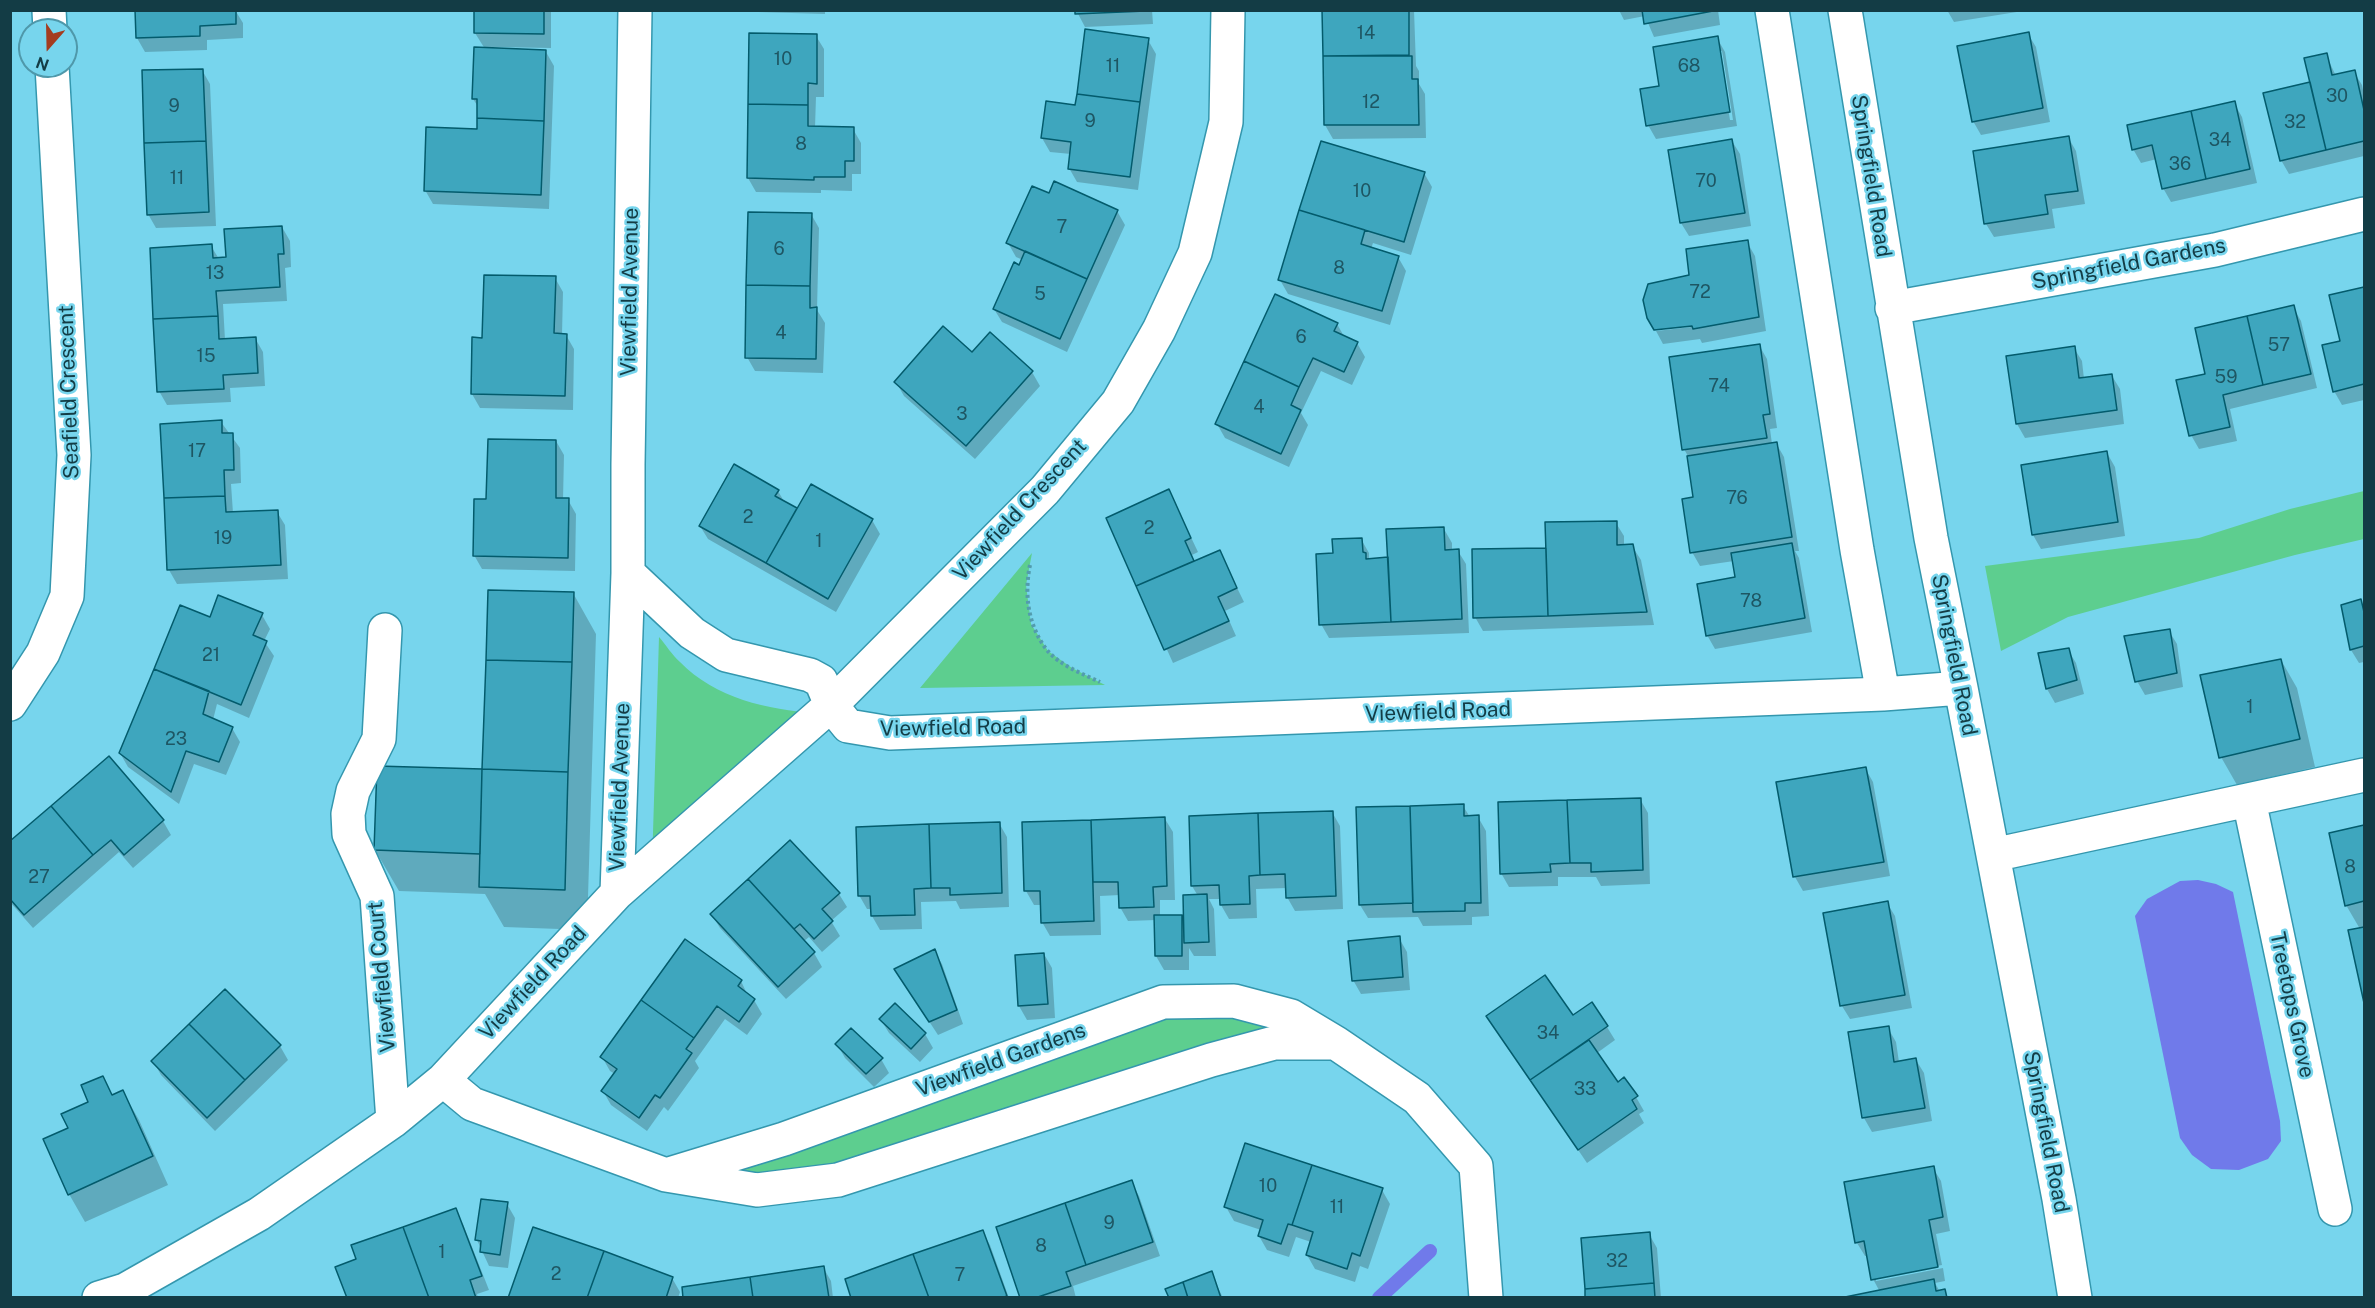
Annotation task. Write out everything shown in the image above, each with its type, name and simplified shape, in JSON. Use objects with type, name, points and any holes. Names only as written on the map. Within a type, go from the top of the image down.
[{"type":"street","name":"Viewfield Avenue","points":[[616,893],[628,573],[635,10]]},
{"type":"street","name":"Viewfield Crescent","points":[[831,705],[1045,490],[1124,392],[1159,330],[1195,253],[1226,122],[1228,10]]},
{"type":"street","points":[[1772,10],[1857,550],[1883,694]]},
{"type":"street","name":"Springfield Road","points":[[1845,10],[1931,538],[2076,1298]]},
{"type":"street","name":"Seafield Crescent","points":[[10,704],[43,653],[67,596],[75,455],[53,78]]},
{"type":"street","name":"Springfield Gardens","points":[[1892,308],[2215,250],[2364,214]]},
{"type":"street","points":[[628,573],[692,633],[726,655],[810,675],[821,681],[831,705]]},
{"type":"street","name":"Viewfield Court","points":[[385,630],[379,739],[353,791],[348,814],[349,834],[377,896],[393,1120]]},
{"type":"street","name":"Viewfield Road","points":[[99,1298],[125,1290],[259,1214],[393,1120],[443,1080],[616,893],[831,705],[848,726],[890,733],[1883,694],[1961,688]]},
{"type":"street","points":[[1993,855],[2364,775]]},
{"type":"street","name":"Treetops Grove","points":[[2249,800],[2335,1209]]},
{"type":"street","name":"Viewfield Gardens","points":[[666,1175],[784,1139],[1163,1002],[1234,1001],[1291,1016],[1336,1042],[1417,1098],[1476,1166],[1486,1298]]},
{"type":"street","points":[[443,1080],[472,1104],[666,1175],[757,1190],[838,1180],[1211,1060],[1274,1043],[1336,1042]]},
{"type":"path","points":[[1030,564],[1026,585],[1030,619],[1048,651],[1072,668],[1105,685]]},
{"type":"green space","points":[[2364,491],[2364,539],[2295,555],[2068,617],[2001,651],[1985,566],[2199,538],[2290,509]]},
{"type":"green space","points":[[1032,553],[1026,585],[1031,624],[1048,651],[1072,668],[1105,685],[920,688]]},
{"type":"green space","points":[[659,637],[677,659],[709,685],[761,705],[816,713],[652,865]]},
{"type":"green space","points":[[1163,1002],[1291,1016],[1274,1043],[838,1180],[666,1175]]},
{"type":"water","points":[[2198,880],[2216,884],[2233,892],[2280,1121],[2281,1141],[2268,1159],[2239,1170],[2211,1169],[2192,1155],[2180,1138],[2135,916],[2147,899],[2180,881]]},
{"type":"building","points":[[135,10],[236,10],[236,24],[200,26],[200,36],[136,38]]},
{"type":"building","points":[[474,10],[544,10],[544,34],[474,33]]},
{"type":"building","points":[[1075,10],[1146,10],[1146,11],[1075,14]]},
{"type":"building","points":[[1322,10],[1409,10],[1409,55],[1323,56]]},
{"type":"building","points":[[1642,10],[1713,10],[1713,11],[1644,24]]},
{"type":"building","points":[[1085,29],[1149,38],[1140,102],[1077,94]]},
{"type":"building","points":[[2029,32],[2043,108],[1972,122],[1957,46]]},
{"type":"building","points":[[749,33],[817,34],[817,84],[808,83],[808,105],[748,104]]},
{"type":"building","points":[[1718,36],[1730,112],[1646,126],[1640,89],[1659,86],[1653,47]]},
{"type":"building","points":[[474,47],[546,50],[544,121],[477,118],[477,99],[472,99]]},
{"type":"building","points":[[2327,53],[2332,75],[2355,70],[2364,110],[2364,141],[2326,150],[2304,58]]},
{"type":"building","points":[[1323,56],[1412,56],[1412,79],[1418,79],[1419,125],[1324,125]]},
{"type":"building","points":[[203,69],[206,141],[144,143],[142,70]]},
{"type":"building","points":[[2310,82],[2326,150],[2280,161],[2263,93]]},
{"type":"building","points":[[1077,94],[1140,102],[1130,177],[1068,169],[1071,142],[1041,138],[1046,101],[1075,105]]},
{"type":"building","points":[[2235,101],[2250,169],[2206,179],[2191,111]]},
{"type":"building","points":[[748,104],[808,105],[808,126],[854,127],[854,161],[845,161],[845,177],[814,177],[814,180],[747,178]]},
{"type":"building","points":[[2191,111],[2206,179],[2162,189],[2152,145],[2132,150],[2127,125]]},
{"type":"building","points":[[477,118],[544,121],[541,195],[424,191],[426,127],[477,129]]},
{"type":"building","points":[[2069,136],[2078,191],[2045,195],[2048,214],[1984,224],[1973,151]]},
{"type":"building","points":[[1732,139],[1745,213],[1680,223],[1668,150]]},
{"type":"building","points":[[206,141],[209,212],[147,215],[144,143]]},
{"type":"building","points":[[1321,141],[1425,172],[1404,242],[1299,210]]},
{"type":"building","points":[[1054,181],[1118,210],[1087,279],[1006,243],[1032,186],[1049,193]]},
{"type":"building","points":[[1299,210],[1365,230],[1361,244],[1399,256],[1382,311],[1278,280]]},
{"type":"building","points":[[748,212],[812,213],[810,286],[746,285]]},
{"type":"building","points":[[282,226],[284,254],[278,254],[280,287],[216,291],[218,316],[153,319],[150,248],[212,244],[213,258],[226,257],[224,229]]},
{"type":"building","points":[[1748,240],[1759,317],[1693,329],[1692,326],[1654,330],[1647,318],[1643,300],[1648,284],[1689,275],[1686,249]]},
{"type":"building","points":[[1025,251],[1087,279],[1060,339],[993,309],[1014,262],[1019,265]]},
{"type":"building","points":[[484,275],[556,276],[554,333],[567,334],[565,396],[471,394],[472,337],[482,338]]},
{"type":"building","points":[[746,285],[810,286],[810,308],[817,307],[816,359],[745,358]]},
{"type":"building","points":[[2364,287],[2364,384],[2333,392],[2322,345],[2340,341],[2329,295]]},
{"type":"building","points":[[1275,294],[1338,323],[1334,331],[1358,342],[1344,372],[1313,358],[1299,387],[1244,361]]},
{"type":"building","points":[[2294,305],[2311,374],[2263,385],[2247,316]]},
{"type":"building","points":[[218,316],[219,339],[256,337],[258,373],[223,375],[224,389],[157,392],[153,319]]},
{"type":"building","points":[[2247,316],[2263,385],[2223,395],[2230,427],[2189,436],[2176,380],[2205,374],[2195,328]]},
{"type":"building","points":[[943,326],[972,352],[990,332],[1033,371],[966,446],[894,382]]},
{"type":"building","points":[[1760,344],[1770,414],[1763,415],[1767,438],[1682,450],[1669,357]]},
{"type":"building","points":[[2075,346],[2079,378],[2112,374],[2117,410],[2016,424],[2006,356]]},
{"type":"building","points":[[1244,361],[1299,387],[1291,405],[1301,410],[1281,454],[1215,424]]},
{"type":"building","points":[[222,420],[222,433],[233,433],[234,470],[224,470],[225,496],[164,498],[160,424]]},
{"type":"building","points":[[488,439],[556,440],[556,498],[569,498],[568,558],[473,556],[474,499],[486,499]]},
{"type":"building","points":[[1777,442],[1792,537],[1690,553],[1682,499],[1693,497],[1687,456]]},
{"type":"building","points":[[2107,451],[2118,522],[2032,535],[2021,465]]},
{"type":"building","points":[[734,464],[779,490],[775,496],[797,508],[766,563],[699,526]]},
{"type":"building","points":[[811,484],[873,519],[828,599],[766,563]]},
{"type":"building","points":[[1169,489],[1191,538],[1185,541],[1194,561],[1136,586],[1106,518]]},
{"type":"building","points":[[225,496],[226,512],[278,510],[281,565],[167,570],[164,498]]},
{"type":"building","points":[[1617,521],[1617,545],[1633,544],[1647,612],[1548,616],[1545,522]]},
{"type":"building","points":[[1444,527],[1445,550],[1459,549],[1462,619],[1391,622],[1386,529]]},
{"type":"building","points":[[1362,538],[1366,559],[1388,557],[1391,622],[1319,625],[1316,554],[1333,553],[1332,539]]},
{"type":"building","points":[[1792,543],[1805,618],[1706,636],[1697,584],[1735,577],[1731,553]]},
{"type":"building","points":[[1546,548],[1548,616],[1473,618],[1472,549]]},
{"type":"building","points":[[1220,550],[1237,588],[1218,597],[1229,621],[1164,650],[1136,586]]},
{"type":"building","points":[[488,590],[574,592],[572,662],[486,660]]},
{"type":"building","points":[[218,595],[263,613],[253,635],[267,641],[241,705],[154,669],[180,605],[210,617]]},
{"type":"building","points":[[2361,599],[2364,612],[2364,646],[2350,650],[2341,605]]},
{"type":"building","points":[[2170,629],[2177,673],[2135,682],[2124,636]]},
{"type":"building","points":[[2069,648],[2077,680],[2046,689],[2038,653]]},
{"type":"building","points":[[2281,659],[2300,739],[2219,758],[2200,675]]},
{"type":"building","points":[[486,660],[572,662],[568,772],[482,769]]},
{"type":"building","points":[[154,669],[209,691],[203,714],[233,727],[219,762],[186,751],[171,792],[119,753]]},
{"type":"building","points":[[109,756],[164,820],[124,855],[111,840],[93,855],[51,806]]},
{"type":"building","points":[[377,766],[482,769],[480,854],[374,850]]},
{"type":"building","points":[[1866,767],[1884,862],[1793,877],[1776,782]]},
{"type":"building","points":[[482,769],[568,772],[565,890],[479,887]]},
{"type":"building","points":[[1641,798],[1643,870],[1591,872],[1591,863],[1570,863],[1567,800]]},
{"type":"building","points":[[1567,800],[1570,863],[1550,864],[1551,872],[1500,874],[1498,802]]},
{"type":"building","points":[[1464,804],[1464,816],[1479,815],[1481,903],[1465,903],[1465,911],[1413,912],[1410,806]]},
{"type":"building","points":[[51,806],[93,855],[24,915],[10,899],[10,841]]},
{"type":"building","points":[[1410,806],[1413,903],[1359,905],[1356,807]]},
{"type":"building","points":[[1333,811],[1336,896],[1286,898],[1285,874],[1260,875],[1258,813]]},
{"type":"building","points":[[1258,813],[1260,875],[1249,876],[1250,904],[1220,905],[1219,885],[1191,886],[1189,816]]},
{"type":"building","points":[[1165,817],[1167,886],[1153,887],[1154,907],[1119,908],[1118,882],[1093,882],[1091,820]]},
{"type":"building","points":[[1091,820],[1094,921],[1041,923],[1040,891],[1024,891],[1022,822]]},
{"type":"building","points":[[1000,822],[1002,893],[950,895],[950,888],[931,888],[929,824]]},
{"type":"building","points":[[929,824],[931,888],[914,889],[915,915],[871,916],[870,896],[858,896],[856,827]]},
{"type":"building","points":[[2364,825],[2364,901],[2345,906],[2329,833]]},
{"type":"building","points":[[790,840],[840,893],[822,909],[833,921],[814,939],[800,924],[794,929],[748,879]]},
{"type":"building","points":[[748,879],[815,952],[778,987],[710,914]]},
{"type":"building","points":[[1207,894],[1209,942],[1184,943],[1183,895]]},
{"type":"building","points":[[1888,901],[1905,995],[1840,1006],[1823,913]]},
{"type":"building","points":[[1154,915],[1182,915],[1182,956],[1155,956]]},
{"type":"building","points":[[2364,927],[2364,1003],[2348,930]]},
{"type":"building","points":[[1400,936],[1403,977],[1352,981],[1348,941]]},
{"type":"building","points":[[685,939],[742,980],[738,986],[755,999],[739,1022],[717,1006],[694,1038],[641,1000]]},
{"type":"building","points":[[935,949],[957,1010],[929,1022],[894,969]]},
{"type":"building","points":[[1044,953],[1048,1004],[1018,1006],[1015,955]]},
{"type":"building","points":[[1545,975],[1573,1015],[1592,1002],[1608,1026],[1530,1080],[1486,1016]]},
{"type":"building","points":[[225,989],[281,1045],[245,1080],[189,1024]]},
{"type":"building","points":[[641,1000],[694,1038],[686,1049],[692,1053],[660,1098],[655,1095],[639,1118],[601,1091],[617,1069],[600,1057]]},
{"type":"building","points":[[895,1003],[926,1033],[911,1049],[879,1019]]},
{"type":"building","points":[[189,1024],[245,1080],[207,1118],[151,1061]]},
{"type":"building","points":[[1889,1026],[1894,1062],[1916,1058],[1925,1108],[1862,1118],[1848,1032]]},
{"type":"building","points":[[851,1028],[883,1058],[866,1074],[835,1044]]},
{"type":"building","points":[[1589,1040],[1618,1082],[1624,1077],[1638,1096],[1632,1100],[1637,1109],[1578,1150],[1530,1080]]},
{"type":"building","points":[[103,1076],[112,1095],[123,1090],[153,1156],[68,1195],[43,1139],[68,1128],[61,1114],[88,1102],[81,1085]]},
{"type":"building","points":[[1245,1143],[1312,1165],[1292,1225],[1288,1224],[1281,1244],[1258,1236],[1263,1220],[1224,1207]]},
{"type":"building","points":[[1312,1165],[1383,1188],[1360,1256],[1352,1253],[1347,1269],[1306,1255],[1313,1232],[1292,1225]]},
{"type":"building","points":[[1934,1166],[1943,1217],[1929,1220],[1938,1267],[1871,1280],[1864,1241],[1855,1243],[1844,1182]]},
{"type":"building","points":[[1132,1180],[1153,1242],[1086,1265],[1065,1203]]},
{"type":"building","points":[[481,1199],[508,1202],[500,1255],[480,1252],[481,1241],[475,1240]]},
{"type":"building","points":[[1065,1203],[1086,1265],[1066,1272],[1071,1286],[1035,1298],[1020,1298],[996,1227]]},
{"type":"building","points":[[456,1208],[482,1276],[470,1280],[476,1298],[429,1298],[403,1227]]},
{"type":"building","points":[[403,1227],[429,1298],[347,1298],[335,1267],[356,1259],[351,1245]]},
{"type":"building","points":[[533,1227],[604,1251],[587,1298],[508,1298]]},
{"type":"building","points":[[983,1230],[1007,1296],[1001,1298],[929,1298],[913,1254]]},
{"type":"building","points":[[1650,1232],[1654,1283],[1585,1289],[1581,1238]]},
{"type":"building","points":[[604,1251],[673,1277],[666,1298],[587,1298]]},
{"type":"building","points":[[913,1254],[929,1298],[851,1298],[845,1279]]},
{"type":"building","points":[[824,1266],[829,1298],[753,1298],[750,1277]]},
{"type":"building","points":[[1212,1271],[1221,1298],[1188,1298],[1183,1282]]},
{"type":"building","points":[[750,1277],[753,1298],[683,1298],[682,1287]]},
{"type":"building","points":[[1934,1279],[1936,1291],[1945,1289],[1947,1298],[1845,1297]]},
{"type":"building","points":[[1183,1282],[1188,1298],[1169,1298],[1165,1289]]},
{"type":"building","points":[[1654,1283],[1655,1298],[1585,1298],[1585,1289]]},
{"type":"waterway","points":[[1379,1298],[1430,1251]]}]
